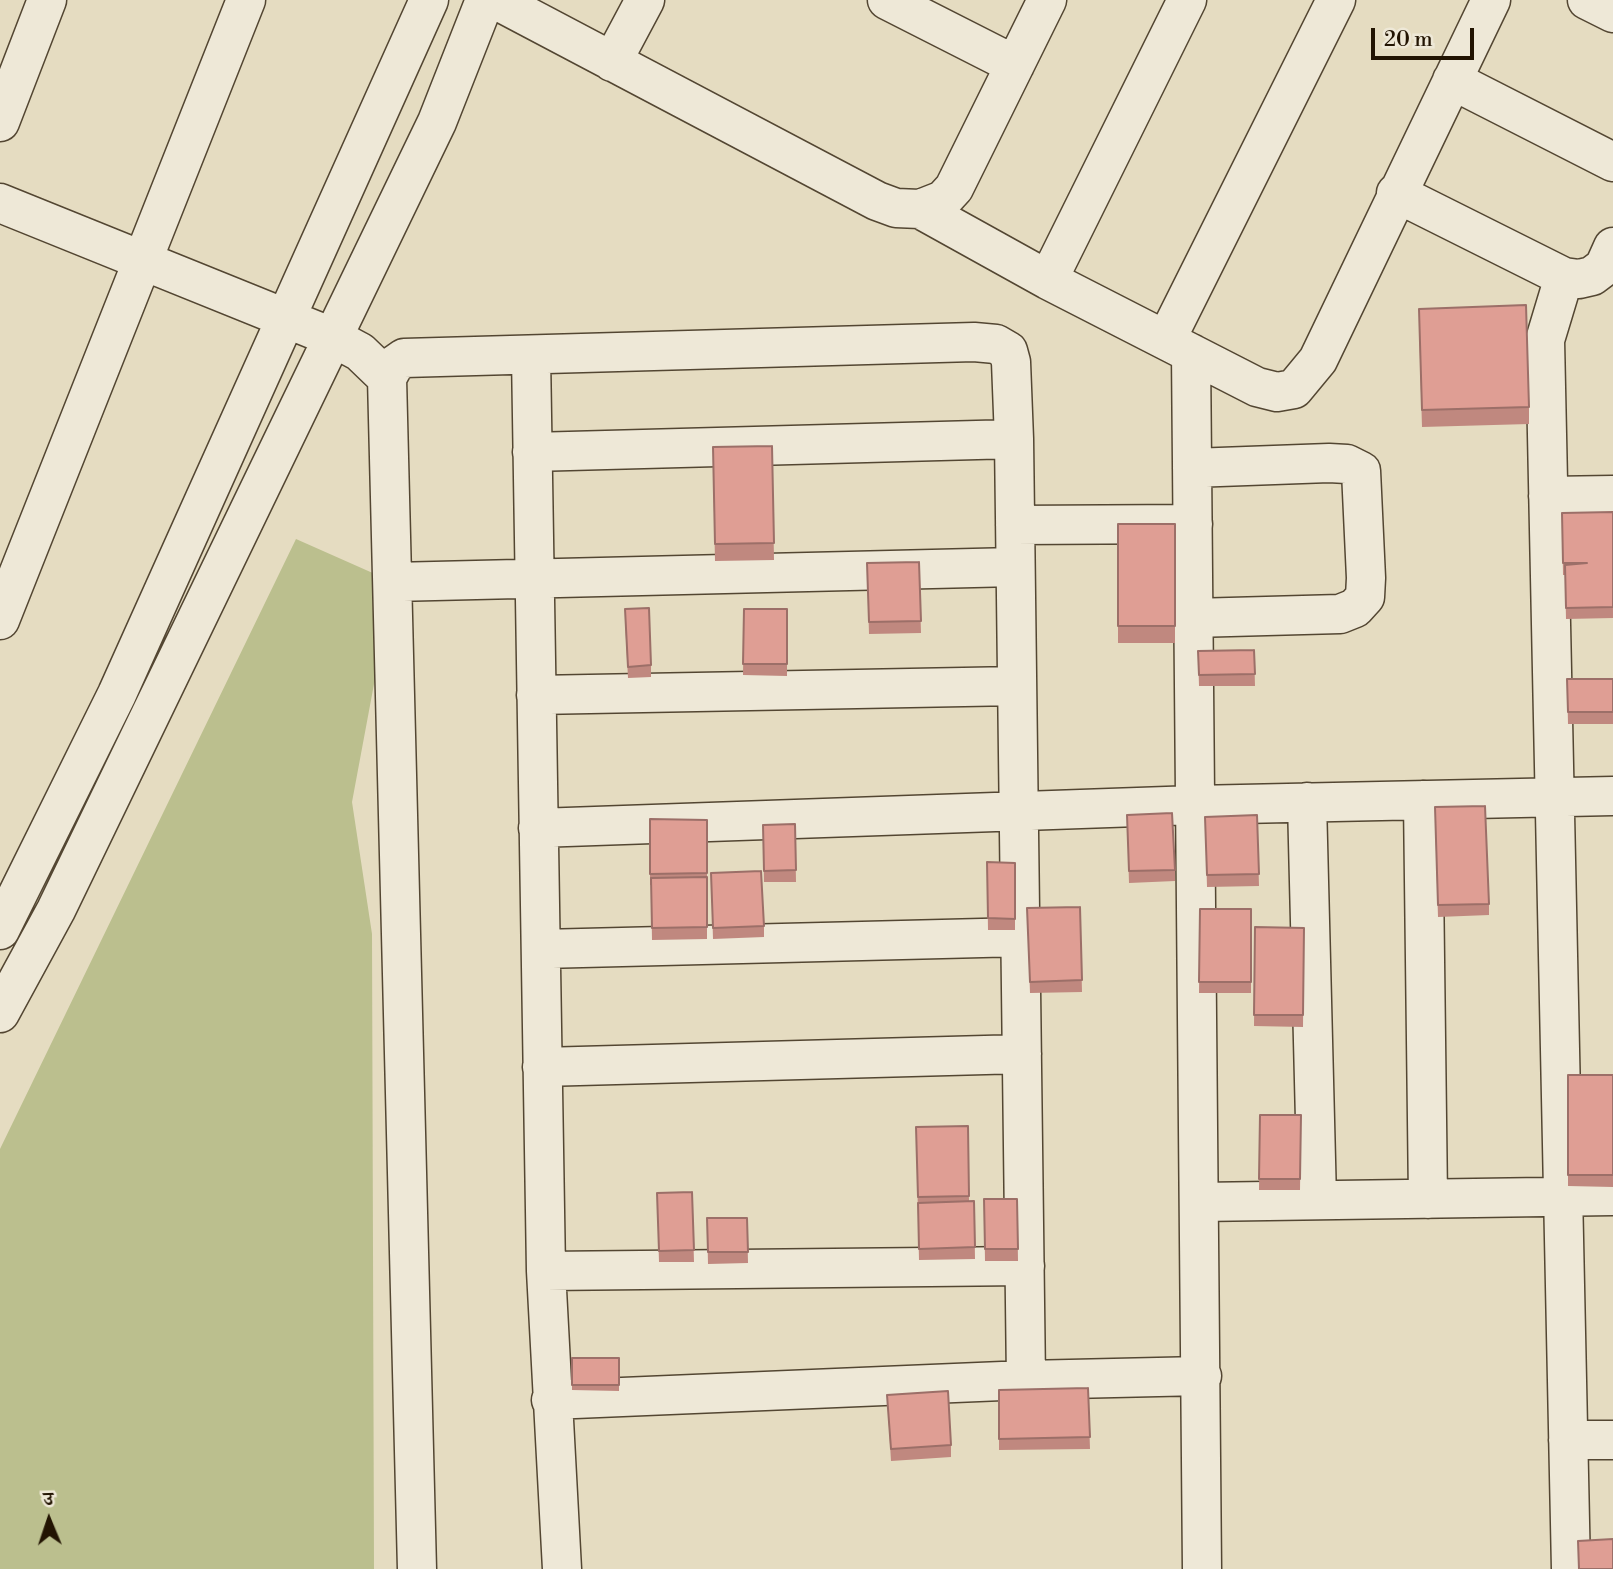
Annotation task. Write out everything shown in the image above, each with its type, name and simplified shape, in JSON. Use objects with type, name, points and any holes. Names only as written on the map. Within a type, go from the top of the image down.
[{"type":"street","points":[[0,122],[47,0]]},
{"type":"street","points":[[0,620],[246,0]]},
{"type":"street","points":[[0,930],[8,893],[117,694],[429,0]]},
{"type":"street","points":[[6,988],[56,910],[437,121],[485,0]]},
{"type":"street","points":[[496,0],[877,201],[896,208],[920,209],[943,200],[954,188],[1047,0]]},
{"type":"street","points":[[612,62],[645,0]]},
{"type":"street","points":[[887,0],[1015,65]]},
{"type":"street","points":[[1048,280],[1187,0]]},
{"type":"street","points":[[1202,1569],[1192,468],[1178,347],[1336,0]]},
{"type":"street","points":[[920,209],[1048,280],[1257,387],[1278,392],[1294,389],[1318,360],[1491,0]]},
{"type":"street","points":[[1587,0],[1613,13]]},
{"type":"street","points":[[1452,80],[1613,162]]},
{"type":"street","points":[[1396,193],[1564,277],[1579,279],[1592,276],[1604,267],[1613,247]]},
{"type":"street","points":[[0,203],[332,337],[360,352],[387,378]]},
{"type":"street","points":[[1564,277],[1545,340],[1571,1569]]},
{"type":"street","points":[[417,1569],[387,378],[394,365],[404,358],[974,342],[996,344],[1008,351],[1012,362],[1014,439],[1026,1380]]},
{"type":"street","points":[[531,355],[546,1271],[562,1569]]},
{"type":"street","points":[[531,452],[1014,439]]},
{"type":"street","points":[[1192,468],[1329,463],[1347,464],[1361,471],[1366,578],[1364,597],[1355,608],[1339,614],[1193,618]]},
{"type":"street","points":[[1548,496],[1613,495]]},
{"type":"street","points":[[1015,525],[1193,524]]},
{"type":"street","points":[[393,582],[1015,567]]},
{"type":"street","points":[[536,695],[1017,686]]},
{"type":"street","points":[[538,828],[1195,804],[1613,796]]},
{"type":"street","points":[[1423,800],[1428,1199]]},
{"type":"street","points":[[1307,802],[1317,1200]]},
{"type":"street","points":[[8,893],[56,910]]},
{"type":"street","points":[[542,949],[1022,937]]},
{"type":"street","points":[[542,1067],[1022,1054]]},
{"type":"street","points":[[1199,1202],[1613,1196]]},
{"type":"street","points":[[546,1271],[1025,1266]]},
{"type":"street","points":[[551,1400],[1026,1380],[1202,1376]]},
{"type":"street","points":[[1568,1440],[1613,1440]]},
{"type":"green space","points":[[296,539],[393,582],[352,802],[372,934],[374,1569],[0,1569],[0,1149]]},
{"type":"building","points":[[1526,305],[1529,407],[1422,410],[1419,309]]},
{"type":"building","points":[[772,446],[774,543],[715,544],[713,447]]},
{"type":"building","points":[[1613,512],[1613,607],[1566,608],[1565,565],[1587,563],[1563,563],[1562,513]]},
{"type":"building","points":[[1118,524],[1175,524],[1175,626],[1118,626]]},
{"type":"building","points":[[919,562],[921,621],[869,622],[867,563]]},
{"type":"building","points":[[649,608],[651,665],[628,667],[625,609]]},
{"type":"building","points":[[744,609],[787,609],[787,664],[743,664]]},
{"type":"building","points":[[1254,650],[1255,674],[1199,675],[1198,651]]},
{"type":"building","points":[[1567,679],[1613,679],[1613,712],[1568,712]]},
{"type":"building","points":[[1485,806],[1489,904],[1438,905],[1435,807]]},
{"type":"building","points":[[1172,813],[1175,870],[1129,871],[1127,815]]},
{"type":"building","points":[[1257,815],[1259,874],[1207,875],[1205,817]]},
{"type":"building","points":[[650,819],[707,820],[707,873],[650,874]]},
{"type":"building","points":[[795,824],[796,870],[764,871],[763,825]]},
{"type":"building","points":[[987,862],[1015,863],[1015,919],[988,918]]},
{"type":"building","points":[[761,871],[764,926],[713,928],[711,873]]},
{"type":"building","points":[[707,877],[707,927],[652,928],[651,878]]},
{"type":"building","points":[[1080,907],[1082,980],[1030,982],[1027,908]]},
{"type":"building","points":[[1200,909],[1251,909],[1251,982],[1199,982]]},
{"type":"building","points":[[1255,927],[1304,928],[1303,1015],[1254,1015]]},
{"type":"building","points":[[1568,1075],[1613,1075],[1613,1175],[1568,1175]]},
{"type":"building","points":[[1260,1115],[1301,1115],[1300,1179],[1259,1179]]},
{"type":"building","points":[[968,1126],[969,1196],[918,1197],[916,1127]]},
{"type":"building","points":[[692,1192],[694,1250],[659,1251],[657,1193]]},
{"type":"building","points":[[984,1199],[1017,1199],[1018,1249],[985,1249]]},
{"type":"building","points":[[974,1201],[975,1247],[919,1249],[918,1203]]},
{"type":"building","points":[[707,1218],[747,1218],[748,1252],[708,1252]]},
{"type":"building","points":[[572,1358],[619,1358],[619,1385],[572,1385]]},
{"type":"building","points":[[1088,1388],[1090,1437],[999,1439],[999,1390]]},
{"type":"building","points":[[948,1391],[951,1445],[891,1449],[887,1395]]},
{"type":"building","points":[[1613,1539],[1613,1569],[1579,1569],[1578,1541]]}]
